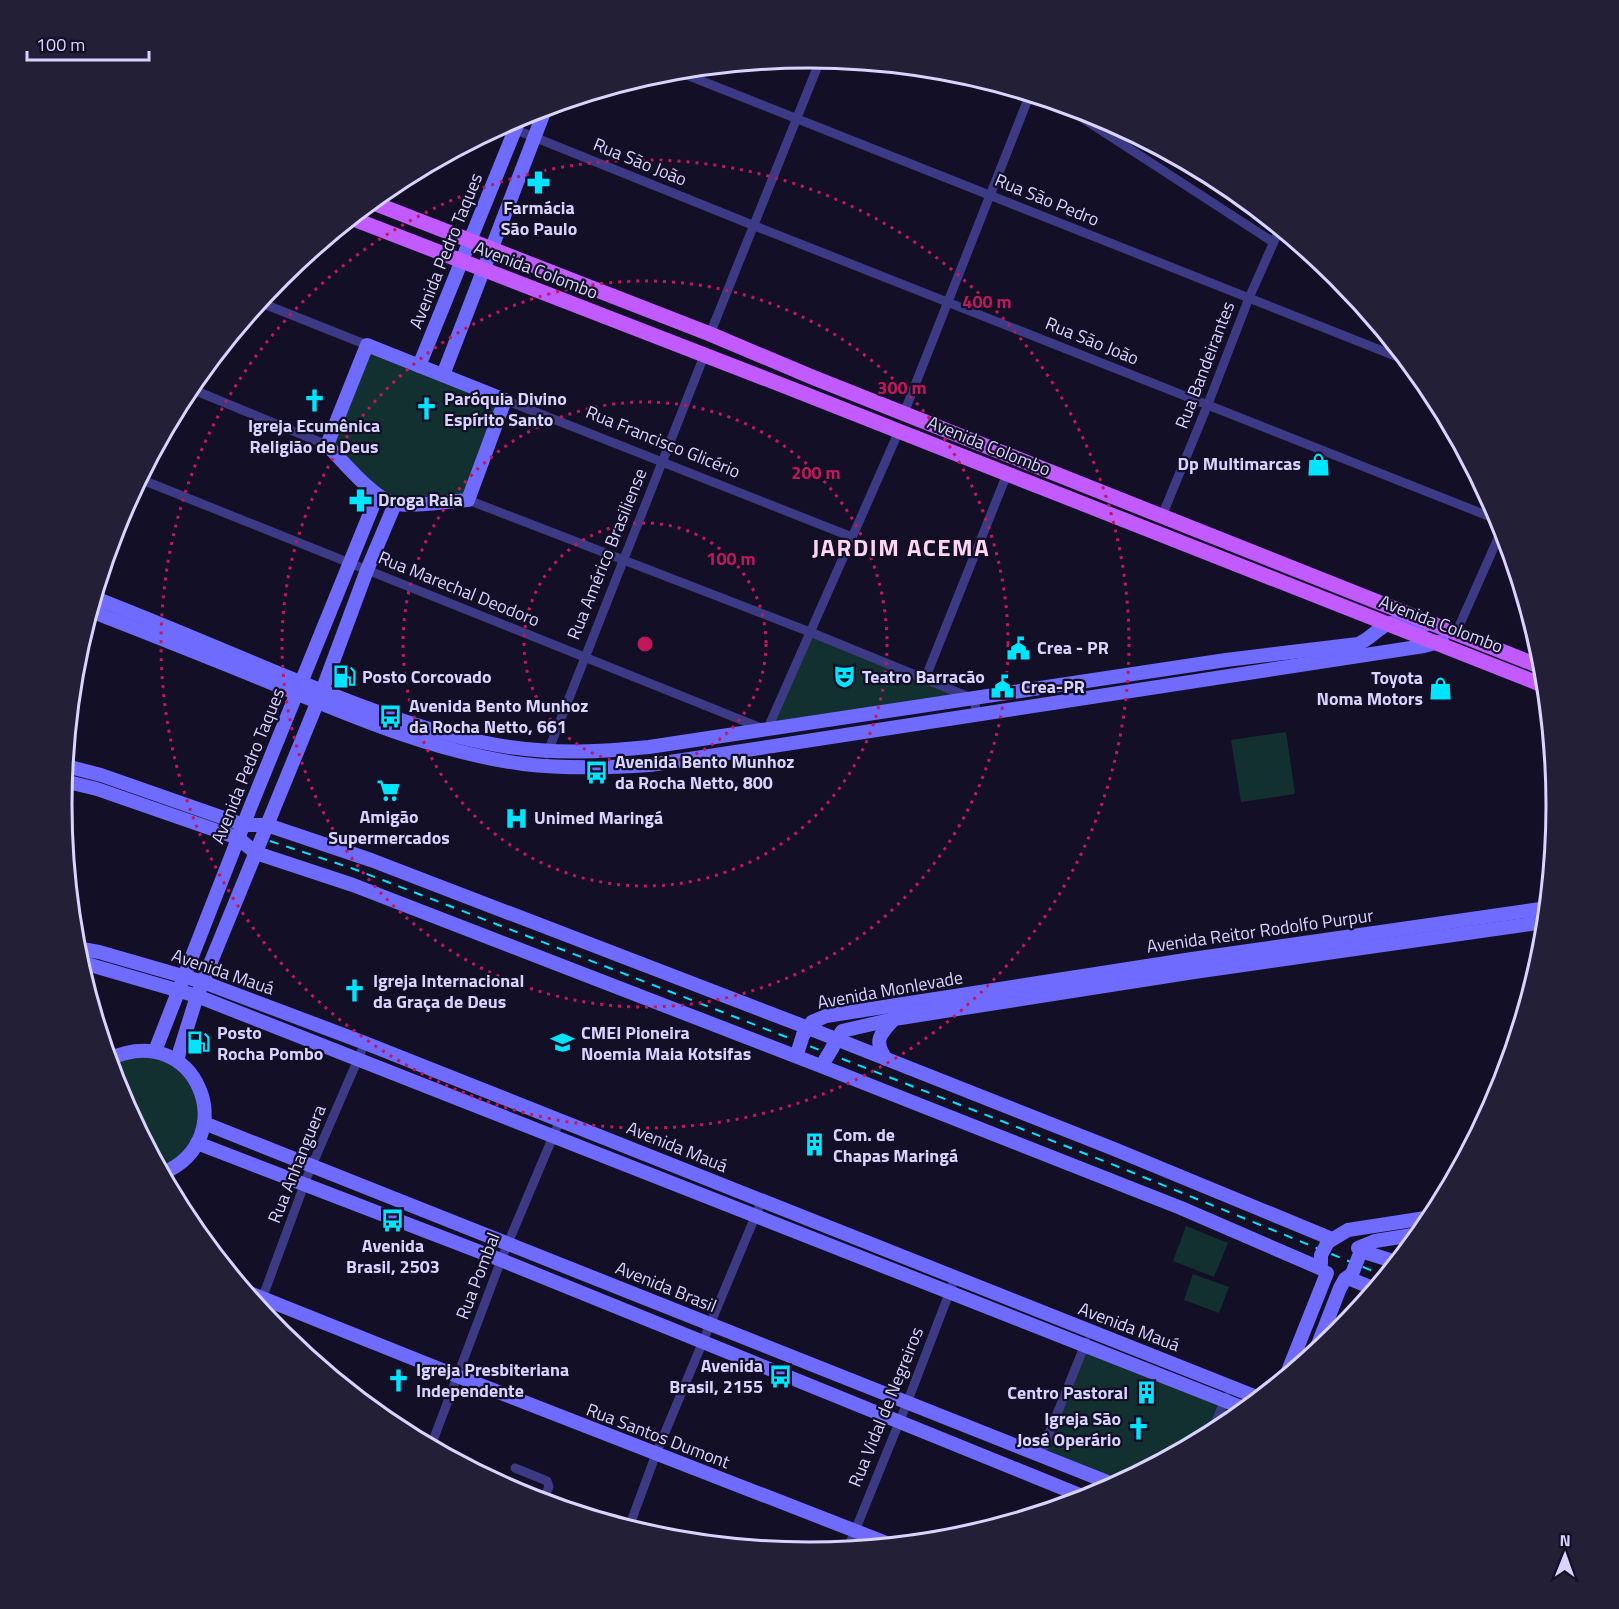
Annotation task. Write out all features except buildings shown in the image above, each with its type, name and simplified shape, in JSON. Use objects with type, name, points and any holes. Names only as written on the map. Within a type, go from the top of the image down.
[{"type":"main road","points":[[443,375],[485,271],[541,119]]},
{"type":"main road","name":"Avenida Pedro Taques","points":[[419,366],[470,240],[507,133]]},
{"type":"main road","name":"Avenida Colombo","points":[[381,206],[710,334],[805,374],[1532,663]]},
{"type":"main road","name":"Avenida Colombo","points":[[359,221],[900,431],[1536,682]]},
{"type":"main road","points":[[368,345],[327,445],[377,496],[395,504],[468,500],[505,400]]},
{"type":"main road","name":"Rua Francisco Glicério","points":[[368,345],[505,400]]},
{"type":"main road","points":[[795,390],[805,374]]},
{"type":"main road","points":[[1032,484],[1053,472]]},
{"type":"main road","name":"Avenida Pedro Taques","points":[[155,1051],[241,831],[377,496]]},
{"type":"main road","points":[[177,1060],[197,996],[320,696],[367,570],[395,504]]},
{"type":"main road","points":[[1281,582],[1311,576]]},
{"type":"main road","points":[[102,601],[164,625],[232,660]]},
{"type":"main road","points":[[98,613],[232,660],[463,752],[522,764],[597,769],[650,765],[1439,643],[1456,633]]},
{"type":"main road","points":[[398,725],[547,751],[594,753],[766,730],[1215,662],[1358,644],[1388,624],[1410,622],[1456,633]]},
{"type":"main road","points":[[1215,662],[1217,678]]},
{"type":"main road","points":[[73,770],[99,782],[241,831],[267,825],[371,860],[834,1044],[886,1059],[1360,1252],[1388,1260]]},
{"type":"main road","points":[[73,781],[99,782]]},
{"type":"main road","points":[[241,831],[256,853],[354,885],[821,1062],[1368,1285]]},
{"type":"main road","name":"Avenida Reitor Rodolfo Purpur","points":[[980,1000],[1467,926],[1522,911],[1539,909]]},
{"type":"main road","points":[[1522,911],[1525,925]]},
{"type":"main road","name":"Avenida Reitor Rodolfo Purpur","points":[[1467,926],[1536,923]]},
{"type":"main road","name":"Avenida Mauá","points":[[87,950],[184,975],[365,1043],[955,1278],[1088,1338],[1228,1393],[1248,1396]]},
{"type":"main road","name":"Avenida Mauá","points":[[91,965],[197,996],[949,1292],[1088,1338]]},
{"type":"main road","name":"Avenida Monlevade","points":[[805,1032],[812,1022],[826,1016],[980,1000]]},
{"type":"main road","name":"Avenida Monlevade","points":[[821,1062],[842,1031],[846,1029],[980,1000]]},
{"type":"main road","points":[[886,1059],[878,1041],[894,1019]]},
{"type":"main road","points":[[798,1054],[805,1032]]},
{"type":"main road","points":[[118,1056],[130,1052],[155,1051],[177,1060],[188,1070],[199,1087],[204,1105],[204,1123],[198,1143],[182,1162],[169,1169]]},
{"type":"main road","name":"Avenida Brasil","points":[[204,1123],[1040,1456],[1098,1482]]},
{"type":"main road","name":"Avenida Brasil","points":[[198,1143],[703,1340],[899,1423],[1072,1492]]},
{"type":"main road","points":[[1292,1362],[1323,1268],[1321,1255],[1331,1240],[1348,1230],[1418,1219]]},
{"type":"main road","points":[[1322,1334],[1360,1252],[1375,1241],[1404,1239]]},
{"type":"main road","name":"Rua Santos Dumont","points":[[264,1300],[874,1538]]},
{"type":"main road","points":[[1301,1339],[1311,1345]]},
{"type":"main road","name":"Avenida Mauá","points":[[1228,1393],[1239,1402]]},
{"type":"street","points":[[710,334],[817,68]]},
{"type":"street","name":"Rua São Pedro","points":[[692,78],[1393,355]]},
{"type":"street","points":[[904,413],[1027,101]]},
{"type":"street","points":[[1093,125],[1274,242]]},
{"type":"street","name":"Rua São João","points":[[515,129],[1487,515]]},
{"type":"street","name":"Rua Bandeirantes","points":[[1162,516],[1249,298],[1277,235]]},
{"type":"street","name":"Rua Francisco Glicério","points":[[268,305],[368,345]]},
{"type":"street","name":"Rua Américo Brasiliense","points":[[546,765],[547,751],[704,356]]},
{"type":"street","points":[[199,392],[327,445]]},
{"type":"street","name":"Rua Francisco Glicério","points":[[505,400],[852,537]]},
{"type":"street","points":[[770,746],[766,730],[900,431]]},
{"type":"street","points":[[926,679],[1007,474]]},
{"type":"street","name":"Rua Marechal Deodoro","points":[[148,482],[766,730]]},
{"type":"street","points":[[468,500],[810,632],[974,699],[977,714]]},
{"type":"street","points":[[1456,633],[1497,541]]},
{"type":"street","name":"Rua Anhanguera","points":[[262,1298],[305,1183],[365,1043]]},
{"type":"street","name":"Rua Pombal","points":[[434,1438],[501,1260],[560,1120]]},
{"type":"street","points":[[632,1519],[656,1454],[762,1200]]},
{"type":"street","name":"Rua Vidal de Negreiros","points":[[851,1540],[955,1278]]},
{"type":"street","points":[[1040,1456],[1088,1338]]},
{"type":"street","points":[[1218,1418],[1228,1393]]},
{"type":"street","points":[[515,1468],[547,1481],[549,1487],[546,1492]]},
{"type":"green space","points":[[367,345],[505,400],[468,500],[395,504],[327,445]]},
{"type":"green space","points":[[810,632],[974,699],[767,730]]},
{"type":"green space","points":[[1286,732],[1295,794],[1241,802],[1231,740]]},
{"type":"green space","points":[[155,1051],[199,1087],[201,1134],[168,1168],[129,1087],[118,1057]]},
{"type":"green space","points":[[1186,1226],[1228,1243],[1214,1277],[1173,1261]]},
{"type":"green space","points":[[1193,1274],[1229,1287],[1219,1313],[1184,1300]]},
{"type":"green space","points":[[1085,1344],[1225,1400],[1218,1418],[1178,1443],[1102,1480],[1040,1456]]},
{"type":"railway","points":[[270,841],[354,869],[571,953],[1109,1163],[1378,1273]]},
{"type":"place","name":"Farmácia São Paulo","points":[[539,182]]},
{"type":"place","name":"Igreja Ecumênica Religião de Deus","points":[[314,400]]},
{"type":"place","name":"Paróquia Divino Espírito Santo","points":[[426,409]]},
{"type":"place","name":"Dp Multimarcas","points":[[1319,464]]},
{"type":"place","name":"Droga Raia","points":[[360,500]]},
{"type":"place","name":"Crea - PR","points":[[1019,648]]},
{"type":"place","name":"Posto Corcovado","points":[[344,677]]},
{"type":"place","name":"Teatro Barracão","points":[[844,677]]},
{"type":"place","name":"Crea-PR","points":[[1003,687]]},
{"type":"place","name":"Toyota Noma Motors","points":[[1441,688]]},
{"type":"place","name":"Avenida Bento Munhoz da Rocha Netto, 661","points":[[391,716]]},
{"type":"place","name":"Avenida Bento Munhoz da Rocha Netto, 800","points":[[597,772]]},
{"type":"place","name":"Amigão Supermercados","points":[[389,791]]},
{"type":"place","name":"Unimed Maringá","points":[[516,818]]},
{"type":"place","name":"Igreja Internacional da Graça de Deus","points":[[355,991]]},
{"type":"place","name":"Posto Rocha Pombo","points":[[199,1043]]},
{"type":"place","name":"CMEI Pioneira Noemia Maia Kotsifas","points":[[563,1043]]},
{"type":"place","name":"Com. de Chapas Maringá","points":[[815,1145]]},
{"type":"place","name":"Avenida Brasil, 2503","points":[[393,1220]]},
{"type":"place","name":"Avenida Brasil, 2155","points":[[781,1376]]},
{"type":"place","name":"Igreja Presbiteriana Independente","points":[[398,1380]]},
{"type":"place","name":"Centro Pastoral","points":[[1146,1393]]},
{"type":"place","name":"Igreja São José Operário","points":[[1139,1429]]},
{"type":"district","name":"JARDIM ACEMA","points":[[901,548]]}]
